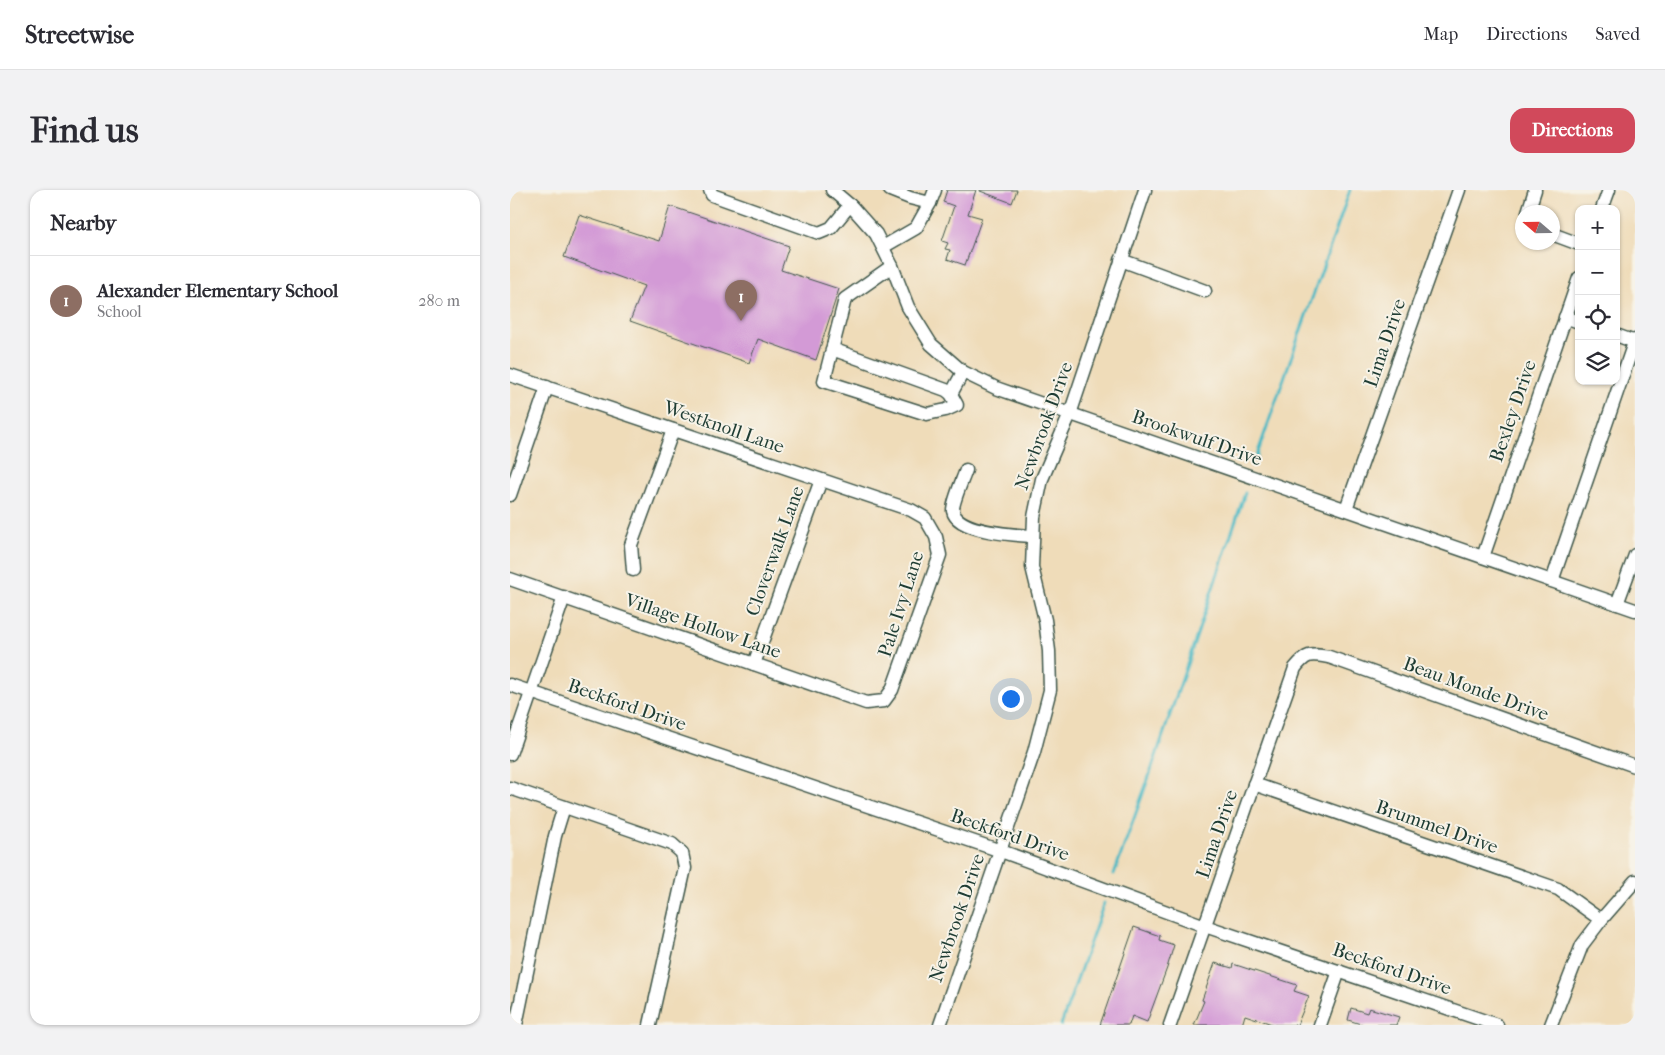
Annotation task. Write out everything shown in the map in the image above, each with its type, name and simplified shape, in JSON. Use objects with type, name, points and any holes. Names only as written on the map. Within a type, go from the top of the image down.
[{"type":"street","points":[[710,190],[712,195],[819,233],[831,228],[850,205]]},
{"type":"street","name":"Brookwulf Drive","points":[[832,190],[850,205],[876,234],[892,266],[908,307],[931,344],[963,372],[996,388],[1635,610]]},
{"type":"street","points":[[890,190],[930,203]]},
{"type":"street","points":[[883,247],[916,228],[935,190]]},
{"type":"street","name":"Newbrook Drive","points":[[940,1025],[1034,752],[1050,690],[1050,660],[1045,620],[1032,567],[1034,517],[1042,479],[1070,414],[1145,190]]},
{"type":"street","name":"Lima Drive","points":[[1346,509],[1459,190]]},
{"type":"street","points":[[1530,205],[1535,190]]},
{"type":"street","points":[[1603,205],[1609,190]]},
{"type":"street","points":[[1560,237],[1575,243]]},
{"type":"street","points":[[1121,260],[1205,290]]},
{"type":"street","points":[[832,348],[946,390],[957,404],[946,410],[927,414],[824,381],[832,348],[845,299],[892,266]]},
{"type":"street","name":"Bexley Drive","points":[[1483,557],[1575,289]]},
{"type":"street","points":[[1565,317],[1575,321]]},
{"type":"street","points":[[1552,581],[1635,341],[1620,336]]},
{"type":"street","points":[[951,394],[963,372]]},
{"type":"street","name":"Westknoll Lane","points":[[510,375],[911,510],[926,518]]},
{"type":"street","points":[[510,495],[547,387]]},
{"type":"street","points":[[634,570],[631,546],[673,430]]},
{"type":"street","points":[[966,470],[952,509],[955,517],[967,524],[996,533],[1033,536]]},
{"type":"street","name":"Cloverwalk Lane","points":[[754,664],[821,480]]},
{"type":"street","name":"Pale Ivy Lane","points":[[884,701],[892,690],[940,555],[936,537],[926,518]]},
{"type":"street","points":[[1618,604],[1635,555]]},
{"type":"street","name":"Village Hollow Lane","points":[[510,578],[866,703],[884,701]]},
{"type":"street","points":[[510,754],[564,598]]},
{"type":"street","name":"Beau Monde Drive","points":[[1304,657],[1315,655],[1329,657],[1635,766]]},
{"type":"street","name":"Lima Drive","points":[[1170,1025],[1295,668],[1304,657]]},
{"type":"street","name":"Beckford Drive","points":[[510,685],[1001,851],[1204,926],[1497,1025]]},
{"type":"street","name":"Brummel Drive","points":[[1254,784],[1558,889],[1600,920]]},
{"type":"street","points":[[510,788],[672,844],[682,853],[685,868],[650,1025]]},
{"type":"street","points":[[516,1025],[555,836],[564,807]]},
{"type":"street","points":[[1551,1025],[1582,945],[1600,920],[1635,881]]},
{"type":"street","points":[[1320,1025],[1339,971]]},
{"type":"building","points":[[947,190],[976,190],[968,214],[982,218],[965,265],[947,259],[950,250],[945,249],[948,243],[942,241],[954,206],[943,202]]},
{"type":"building","points":[[980,190],[1017,190],[1012,203]]},
{"type":"building","points":[[670,206],[789,246],[781,270],[839,289],[816,360],[758,339],[749,363],[630,321],[644,286],[564,257],[579,215],[659,241]]},
{"type":"building","points":[[1134,927],[1160,936],[1159,940],[1174,945],[1167,968],[1147,1022],[1132,1016],[1129,1025],[1100,1025]]},
{"type":"building","points":[[1215,963],[1232,968],[1233,964],[1297,985],[1294,991],[1309,996],[1297,1025],[1275,1025],[1245,1015],[1242,1025],[1194,1025],[1204,1001],[1202,1000]]},
{"type":"building","points":[[1351,1008],[1367,1013],[1369,1008],[1399,1017],[1396,1025],[1364,1025],[1348,1020]]},
{"type":"waterway","points":[[1256,458],[1350,190]]},
{"type":"waterway","points":[[1114,874],[1245,493]]},
{"type":"waterway","points":[[1061,1025],[1104,903]]},
{"type":"place","name":"Alexander Elementary School","points":[[741,321]]}]
